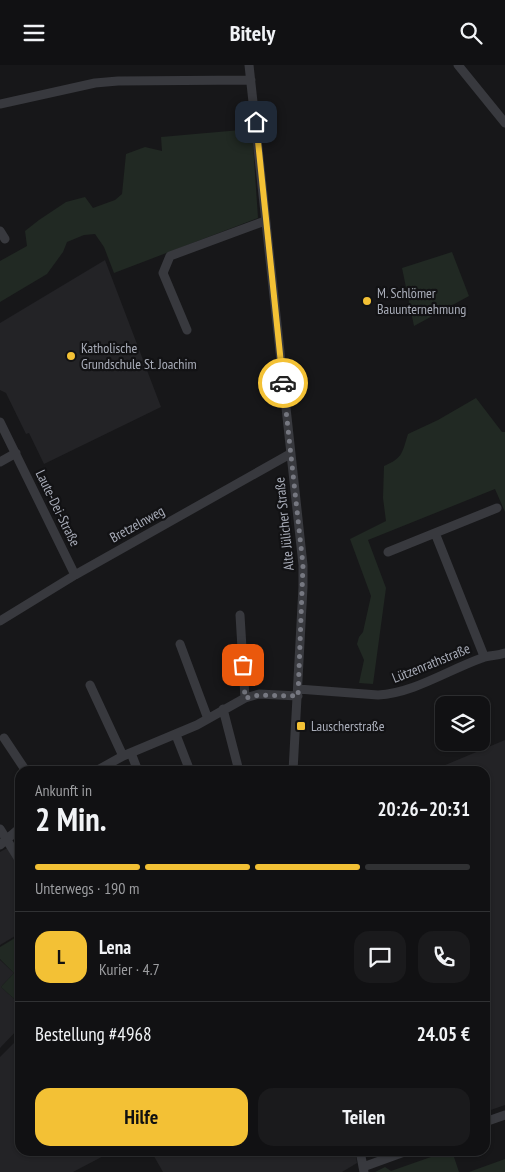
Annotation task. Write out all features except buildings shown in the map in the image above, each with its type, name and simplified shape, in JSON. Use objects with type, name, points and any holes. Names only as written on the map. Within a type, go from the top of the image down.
[{"type":"street","name":"Alte Jülicher Straße","points":[[249,65],[303,565],[293,766]]},
{"type":"street","points":[[458,65],[505,123]]},
{"type":"street","points":[[0,104],[95,83],[118,81],[251,81]]},
{"type":"street","points":[[187,330],[163,273],[170,256],[265,221]]},
{"type":"street","name":"Laute-Dei-Straße","points":[[0,422],[75,575]]},
{"type":"street","points":[[0,462],[16,453]]},
{"type":"street","name":"Bretzelnweg","points":[[0,621],[75,575],[290,454]]},
{"type":"street","points":[[388,552],[497,507]]},
{"type":"street","name":"Lützenrathstraße","points":[[435,533],[484,657]]},
{"type":"street","points":[[240,615],[245,698]]},
{"type":"street","points":[[180,644],[208,719]]},
{"type":"street","name":"Lützenrathstraße","points":[[298,693],[389,695],[484,657],[500,656],[505,653]]},
{"type":"street","points":[[90,685],[135,766]]},
{"type":"street","points":[[105,766],[127,754],[176,735],[245,698],[259,695],[298,693]]},
{"type":"street","points":[[223,709],[238,766]]},
{"type":"street","points":[[176,735],[188,766]]},
{"type":"street","points":[[4,738],[23,766]]},
{"type":"street","points":[[0,829],[4,843],[15,855]]},
{"type":"street","points":[[4,843],[15,833]]},
{"type":"street","points":[[490,1120],[505,1115]]},
{"type":"street","points":[[361,1156],[364,1169],[395,1156]]},
{"type":"shaded area","points":[[252,129],[258,218],[114,273],[104,247],[95,234],[84,235],[67,242],[63,252],[47,274],[0,302],[0,261],[27,246],[25,231],[66,202],[85,197],[93,208],[115,200],[122,194],[126,154],[145,147],[162,151],[161,137]]},
{"type":"shaded area","points":[[452,252],[469,296],[414,326],[402,268]]},
{"type":"shaded area","name":"Katholische Grundschule St. Joachim","points":[[105,260],[161,407],[44,464],[29,433],[26,434],[6,393],[0,390],[0,323]]},
{"type":"shaded area","points":[[476,398],[502,432],[505,432],[505,512],[495,489],[368,540],[386,588],[373,684],[359,683],[364,660],[357,644],[363,632],[371,596],[350,539],[386,521],[383,498],[384,466],[401,454],[408,434],[438,420]]},
{"type":"shaded area","points":[[505,740],[505,1105],[490,1110],[490,766],[443,766],[479,751],[490,751],[490,746]]},
{"type":"shaded area","points":[[9,847],[15,857],[15,936],[0,945],[0,852]]},
{"type":"shaded area","points":[[15,938],[15,1000],[1,987],[14,973],[0,959],[0,947]]},
{"type":"shaded area","points":[[0,960],[14,973],[1,987],[15,1000],[15,1032],[0,1048]]},
{"type":"shaded area","points":[[15,1042],[15,1156],[103,1156],[73,1172],[0,1172],[0,1057]]},
{"type":"shaded area","points":[[154,1156],[356,1156],[357,1163],[342,1172],[163,1172]]},
{"type":"shaded area","points":[[434,1156],[454,1156],[459,1172],[375,1172],[385,1167],[391,1171]]},
{"type":"shaded area","points":[[505,1159],[505,1172],[469,1172]]},
{"type":"way so far","points":[[243,665],[245,698],[259,695],[298,696],[303,565],[283,383]]},
{"type":"place","name":"M. Schlömer Bauunternehmung","points":[[367,301]]},
{"type":"place","name":"Katholische Grundschule St. Joachim","points":[[71,356]]},
{"type":"place","name":"Lauscherstraße","points":[[301,726]]},
{"type":"route","points":[[256,122],[283,383]]}]
